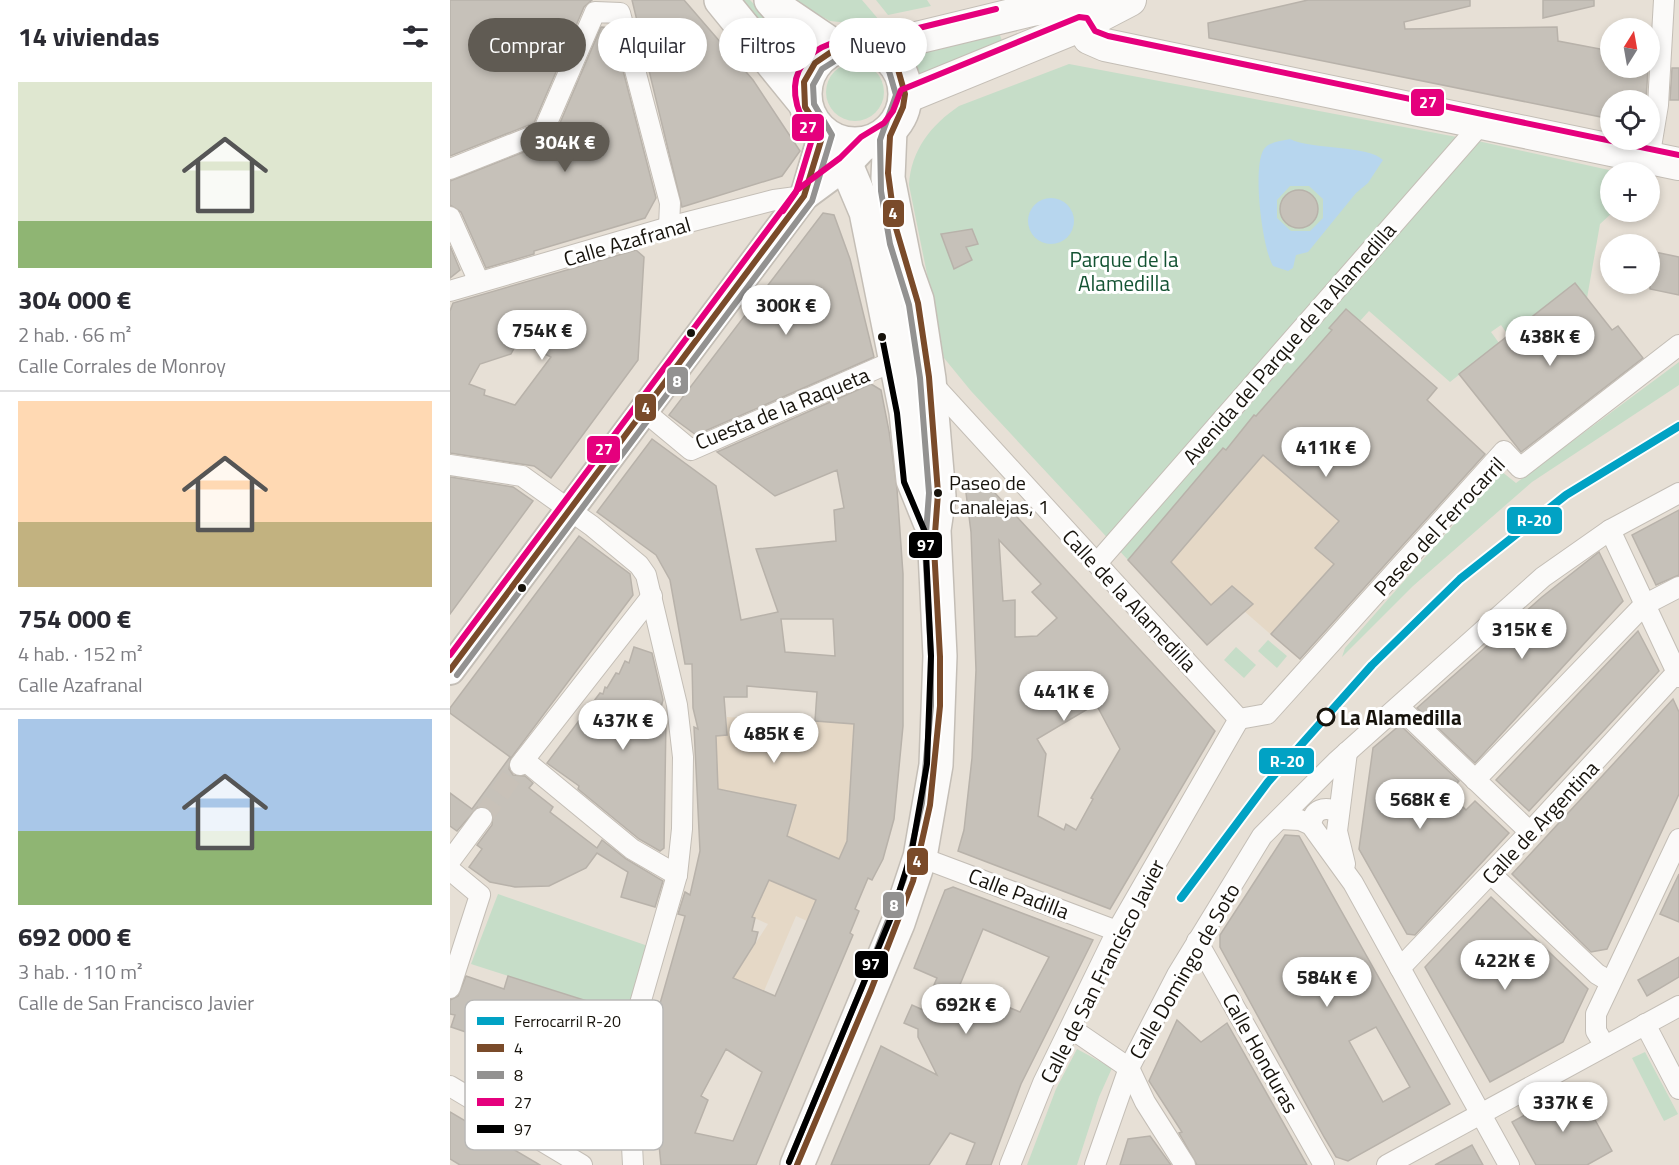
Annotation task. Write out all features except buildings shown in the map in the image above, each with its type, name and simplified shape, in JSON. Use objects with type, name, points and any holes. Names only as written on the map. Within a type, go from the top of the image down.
[{"type":"highway","points":[[721,0],[804,102]]},
{"type":"highway","points":[[771,0],[784,13],[829,43]]},
{"type":"highway","points":[[797,1165],[898,924],[920,857],[936,765],[939,703],[934,530],[939,496],[936,396],[917,300],[906,269],[888,178],[852,143],[808,115],[804,102],[804,85],[810,69],[821,56],[829,51]]},
{"type":"highway","points":[[852,143],[901,115],[906,97],[899,72]]},
{"type":"highway","points":[[852,143],[906,412],[914,480],[934,530]]},
{"type":"main road","points":[[927,35],[1032,10],[1091,8],[1130,0]]},
{"type":"main road","points":[[906,97],[1091,8]]},
{"type":"main road","points":[[1091,8],[1089,38],[1105,45],[1664,161]]},
{"type":"main road","points":[[450,670],[804,196],[852,143]]},
{"type":"main road","points":[[804,196],[852,143]]},
{"type":"main road","points":[[804,196],[848,196],[866,212]]},
{"type":"street","points":[[1664,0],[1658,105],[1664,161]]},
{"type":"street","points":[[450,169],[543,132],[596,12],[610,6],[620,13],[670,203],[669,227]]},
{"type":"street","name":"Avenida del Parque de la Alamedilla","points":[[1096,563],[1482,123]]},
{"type":"street","name":"Calle Azafranal","points":[[450,291],[669,227],[774,200],[804,196]]},
{"type":"street","points":[[450,217],[480,282]]},
{"type":"street","name":"Paseo del Ferrocarril","points":[[1239,719],[1268,714],[1504,452],[1520,468],[1679,345]]},
{"type":"street","name":"Calle de la Alamedilla","points":[[894,350],[1096,563],[1239,719]]},
{"type":"street","name":"Cuesta de la Raqueta","points":[[644,411],[691,450],[894,350]]},
{"type":"street","points":[[450,465],[522,476],[571,509],[639,565],[646,575],[677,705],[683,757],[682,829],[676,875],[641,1000]]},
{"type":"street","name":"Calle Domingo de Soto","points":[[1095,1165],[1129,1068],[1197,941],[1262,836],[1347,752],[1400,708],[1480,631],[1543,577],[1610,530],[1679,493]]},
{"type":"street","points":[[1610,530],[1678,674]]},
{"type":"street","points":[[1474,780],[1644,605],[1679,586]]},
{"type":"street","points":[[652,596],[522,762],[632,849],[676,875]]},
{"type":"street","name":"Calle de Argentina","points":[[1400,968],[1678,674]]},
{"type":"street","points":[[1400,708],[1530,832]]},
{"type":"street","name":"Calle de San Francisco Javier","points":[[1010,1165],[1043,1083],[1072,1029],[1117,931],[1239,719]]},
{"type":"street","points":[[1347,752],[1338,812],[1341,852],[1353,883]]},
{"type":"street","points":[[1311,825],[1312,817],[1317,811],[1324,808],[1338,812]]},
{"type":"street","points":[[450,861],[482,818]]},
{"type":"street","points":[[1280,819],[1300,820],[1311,825],[1353,883],[1509,1165]]},
{"type":"street","points":[[1605,1046],[1596,1030],[1596,1014],[1679,839]]},
{"type":"street","name":"Calle Padilla","points":[[920,857],[1117,931]]},
{"type":"street","points":[[450,870],[480,895],[450,988]]},
{"type":"street","points":[[1491,874],[1597,974],[1610,981]]},
{"type":"street","name":"Calle Honduras","points":[[1197,941],[1324,1165]]},
{"type":"street","points":[[1388,1165],[1679,1006]]},
{"type":"street","points":[[1645,1024],[1679,1089]]},
{"type":"street","points":[[1072,1029],[1129,1068],[1145,1101],[1185,1165]]},
{"type":"street","points":[[450,1086],[465,1095]]},
{"type":"street","points":[[557,1150],[582,1165]]},
{"type":"street","points":[[632,1150],[633,1165]]},
{"type":"shaded area","points":[[1427,399],[1485,455],[1300,660],[1244,611],[1207,645],[1128,560],[1223,448],[1239,434]]},
{"type":"shaded area","points":[[727,717],[903,726],[894,819],[883,859],[872,880],[868,879],[855,909],[809,916],[807,921],[796,916],[764,991],[733,978],[768,924],[752,917],[796,805],[718,789],[716,736],[727,735]]},
{"type":"green space","points":[[741,0],[750,0],[767,18],[756,18]]},
{"type":"green space","points":[[791,0],[862,0],[877,18],[829,18],[829,20]]},
{"type":"green space","points":[[876,0],[927,0],[931,6],[888,15]]},
{"type":"green space","points":[[999,33],[1003,43],[917,77],[915,72],[927,72],[927,51]]},
{"type":"green space","name":"Parque de la Alamedilla","points":[[1069,64],[1478,141],[1600,168],[1600,222],[1602,222],[1587,298],[1590,302],[1585,306],[1560,295],[1508,335],[1501,325],[1491,332],[1499,343],[1450,382],[1369,311],[1360,321],[1347,310],[1330,328],[1332,331],[1256,416],[1254,415],[1226,450],[1223,448],[1128,560],[971,391],[944,358],[909,185],[914,161],[924,139],[940,121],[959,106]]},
{"type":"green space","points":[[833,72],[877,72],[884,86],[884,98],[876,113],[861,121],[849,121],[834,113],[826,98],[826,86]]},
{"type":"green space","points":[[1679,362],[1679,385],[1532,482],[1413,586],[1342,657],[1345,648],[1501,471],[1516,483]]},
{"type":"green space","points":[[1268,640],[1287,656],[1277,668],[1258,651]]},
{"type":"green space","points":[[1236,647],[1256,665],[1244,678],[1224,660]]},
{"type":"green space","points":[[498,894],[648,946],[631,1000],[583,1000],[471,964]]},
{"type":"green space","points":[[1077,1049],[1112,1068],[1099,1097],[1077,1165],[1027,1165],[1056,1089]]},
{"type":"green space","points":[[1645,1052],[1678,1114],[1664,1121],[1632,1058]]},
{"type":"water","points":[[1290,139],[1312,145],[1366,152],[1383,160],[1368,183],[1356,193],[1308,252],[1296,255],[1293,268],[1288,271],[1273,266],[1269,256],[1262,225],[1259,172],[1260,158],[1264,149],[1272,143]],"holes":[[[1290,186],[1309,186],[1323,199],[1323,218],[1310,231],[1291,231],[1277,218],[1277,200]]]},
{"type":"water","points":[[1051,198],[1067,205],[1074,221],[1067,237],[1051,244],[1035,237],[1028,221],[1035,205]]},
{"type":"tunnel","points":[[482,818],[520,765]]},
{"type":"rail line","name":"R-20","points":[[1181,898],[1268,782],[1372,665],[1460,579],[1566,495],[1679,426]]},
{"type":"transit line","name":"27","points":[[783,211],[796,192],[813,136],[801,115],[795,96],[796,78],[803,64],[815,52],[831,43],[851,39],[874,39],[996,9]]},
{"type":"transit line","name":"27","points":[[450,655],[797,190],[840,158],[861,137],[884,123],[893,111],[901,90],[1079,17],[1087,18],[1095,31],[1108,36],[1679,155]]},
{"type":"transit line","name":"4","points":[[450,670],[804,196],[823,134],[805,107],[804,82],[815,63],[834,50],[857,45],[880,50],[897,66],[905,94],[903,107],[890,136],[888,173],[895,225],[918,303],[929,377],[938,493],[934,547],[940,657],[940,706],[930,805],[913,881],[871,990],[797,1165]]},
{"type":"transit line","name":"8","points":[[457,675],[812,201],[832,135],[814,104],[813,85],[822,69],[838,59],[857,55],[875,58],[889,71],[896,95],[880,140],[881,191],[890,244],[909,305],[920,378],[929,493],[925,547],[931,657],[931,706],[922,803],[904,879],[789,1162]]},
{"type":"transit line","name":"97","points":[[789,1162],[890,920],[911,855],[927,764],[931,656],[925,532],[904,482],[897,413],[882,337]]},
{"type":"place","name":"Paseo de Canalejas, 1","points":[[938,493]]},
{"type":"place","name":"La Alamedilla","points":[[1326,717]]}]
